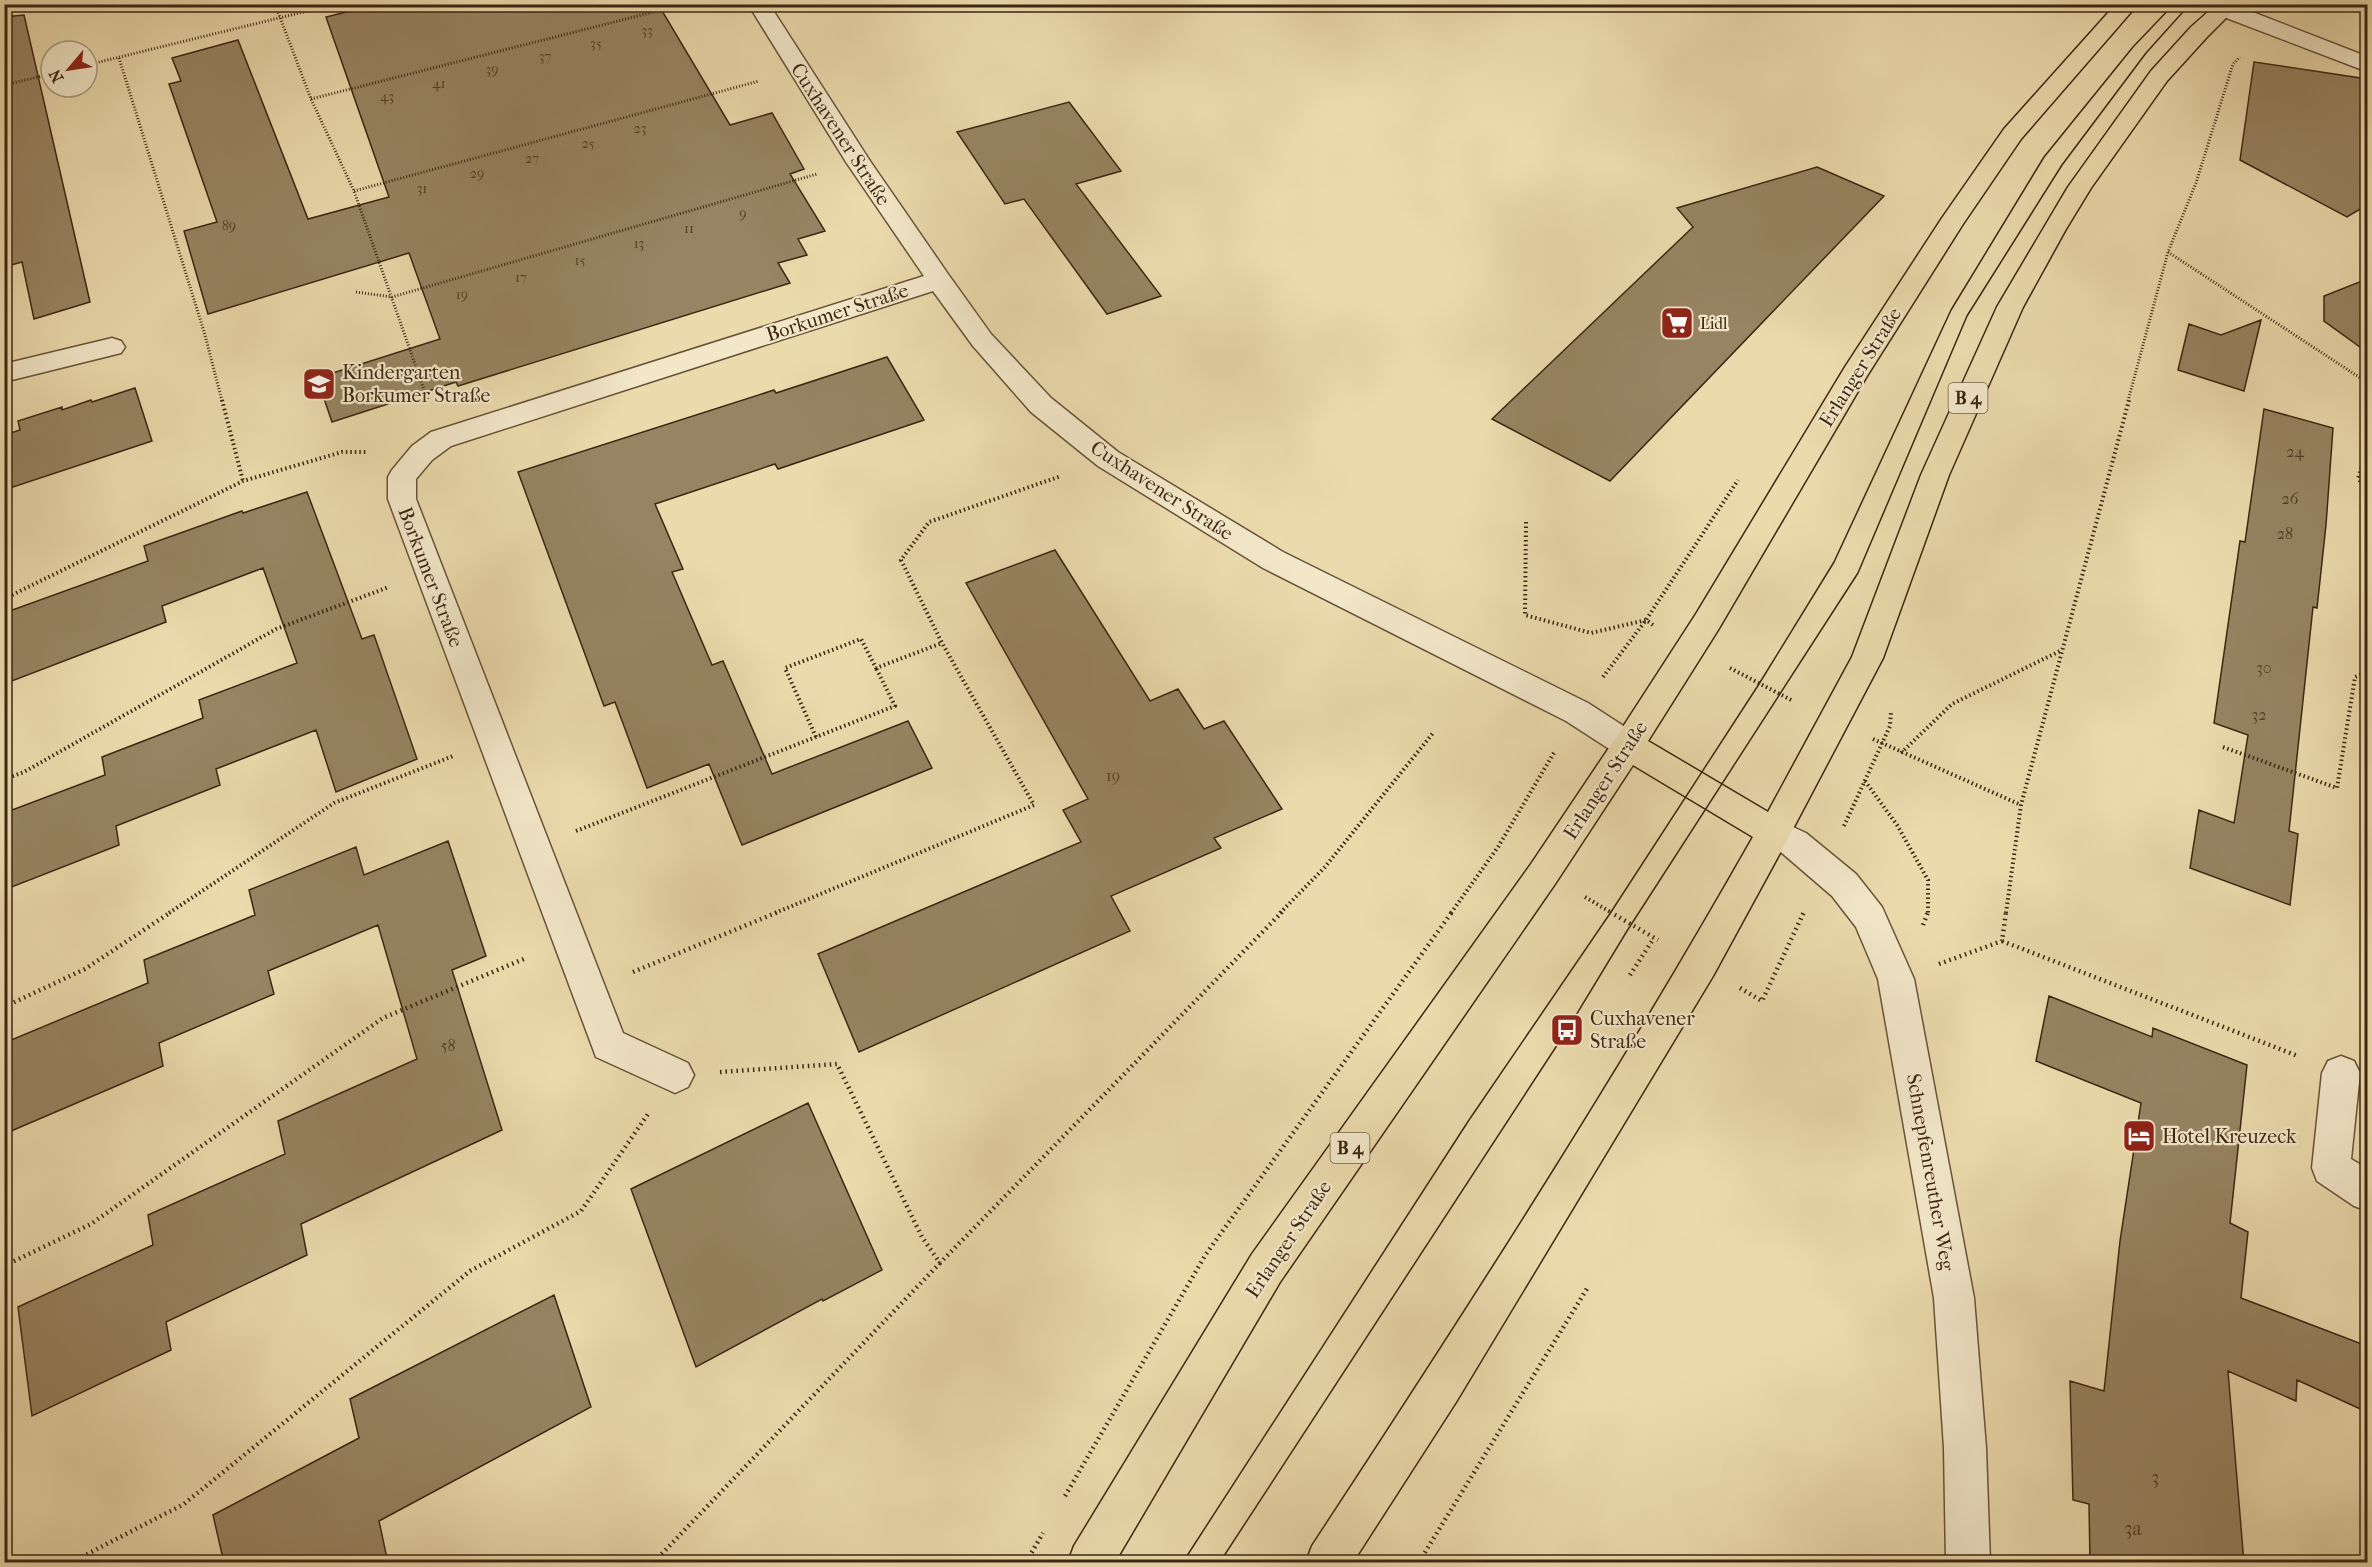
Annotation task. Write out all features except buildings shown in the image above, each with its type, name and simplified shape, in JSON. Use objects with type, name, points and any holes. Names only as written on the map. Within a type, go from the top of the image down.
[{"type":"main road","name":"Erlanger Straße","points":[[1090,1563],[1266,1268],[1544,874],[1691,647],[1855,373],[1983,174],[2012,134],[2128,4]]},
{"type":"main road","name":"B 4","points":[[1328,1563],[1441,1387],[1700,964],[1774,832],[1867,658],[1935,475],[2010,307],[2080,187],[2137,105],[2184,48],[2227,7]]},
{"type":"main road","points":[[1628,745],[1774,832]]},
{"type":"street","name":"Cuxhavener Straße","points":[[758,4],[858,162],[939,280],[982,340],[1041,405],[1108,459],[1273,560],[1577,712],[1628,745]]},
{"type":"street","points":[[2227,7],[2269,27],[2367,65]]},
{"type":"street","name":"Borkumer Straße","points":[[675,1075],[609,1045],[402,499],[402,477],[431,446],[939,280]]},
{"type":"street","points":[[4,373],[112,347]]},
{"type":"street","name":"Schnepfenreuther Weg","points":[[1774,832],[1794,843],[1844,885],[1870,918],[1896,980],[1954,1298],[1965,1448],[1968,1563]]},
{"type":"street","points":[[2341,1073],[2331,1168],[2367,1192]]},
{"type":"path","points":[[4,599],[243,481],[342,452],[431,446],[392,297],[354,191],[311,99],[275,4]]},
{"type":"path","points":[[99,62],[336,4]]},
{"type":"path","points":[[311,99],[686,4]]},
{"type":"path","points":[[2002,941],[2021,805],[2168,252],[2196,183],[2233,64],[2269,27]]},
{"type":"path","points":[[119,58],[205,335],[243,481]]},
{"type":"path","points":[[354,191],[799,70]]},
{"type":"path","points":[[4,85],[39,77]]},
{"type":"path","points":[[356,292],[392,297],[858,162]]},
{"type":"path","points":[[2168,252],[2367,383]]},
{"type":"path","points":[[2367,446],[2358,479],[2367,488]]},
{"type":"path","points":[[588,991],[1034,805],[942,643],[901,560],[928,522],[1108,459]]},
{"type":"path","points":[[1062,1501],[1206,1254],[1498,847],[1577,712],[1646,620],[1744,471]]},
{"type":"path","points":[[1526,522],[1525,615],[1592,633],[1646,620],[1691,647],[1834,721],[2021,805]]},
{"type":"path","points":[[4,779],[24,772],[276,629],[429,573]]},
{"type":"path","points":[[533,848],[816,737],[895,706],[861,639],[784,668],[816,737]]},
{"type":"path","points":[[876,668],[942,643]]},
{"type":"path","points":[[1901,753],[1952,704],[2061,650]]},
{"type":"path","points":[[2223,747],[2337,788],[2355,677],[2367,671]]},
{"type":"path","points":[[1498,847],[1762,1001],[1890,726],[1893,704]]},
{"type":"path","points":[[654,1563],[940,1263],[1325,867],[1433,733]]},
{"type":"path","points":[[4,1007],[85,969],[334,803],[493,741]]},
{"type":"path","points":[[1865,781],[1897,825],[1928,880],[1928,914],[1896,980]]},
{"type":"path","points":[[1630,975],[1654,938]]},
{"type":"path","points":[[4,1266],[91,1224],[382,1018],[568,940]]},
{"type":"path","points":[[1896,980],[2002,941],[2341,1073]]},
{"type":"path","points":[[72,1563],[184,1504],[470,1271],[581,1210],[675,1075],[837,1064],[922,1237],[940,1263]]},
{"type":"path","points":[[1419,1563],[1588,1287]]},
{"type":"path","points":[[1026,1563],[1044,1532]]},
{"type":"tram line","points":[[1183,1562],[1469,1120],[1611,912],[1759,684],[1834,562],[1951,310],[2044,157],[2133,47],[2174,4]]},
{"type":"tram line","points":[[1220,1562],[1567,1030],[1627,931],[1858,573],[1967,316],[2062,165],[2146,53],[2190,4]]},
{"type":"place","name":"Lidl","points":[[1677,323]]},
{"type":"place","name":"Kindergarten Borkumer Straße","points":[[319,384]]},
{"type":"place","name":"Cuxhavener Straße","points":[[1567,1030]]},
{"type":"place","name":"Hotel Kreuzeck","points":[[2139,1136]]}]
